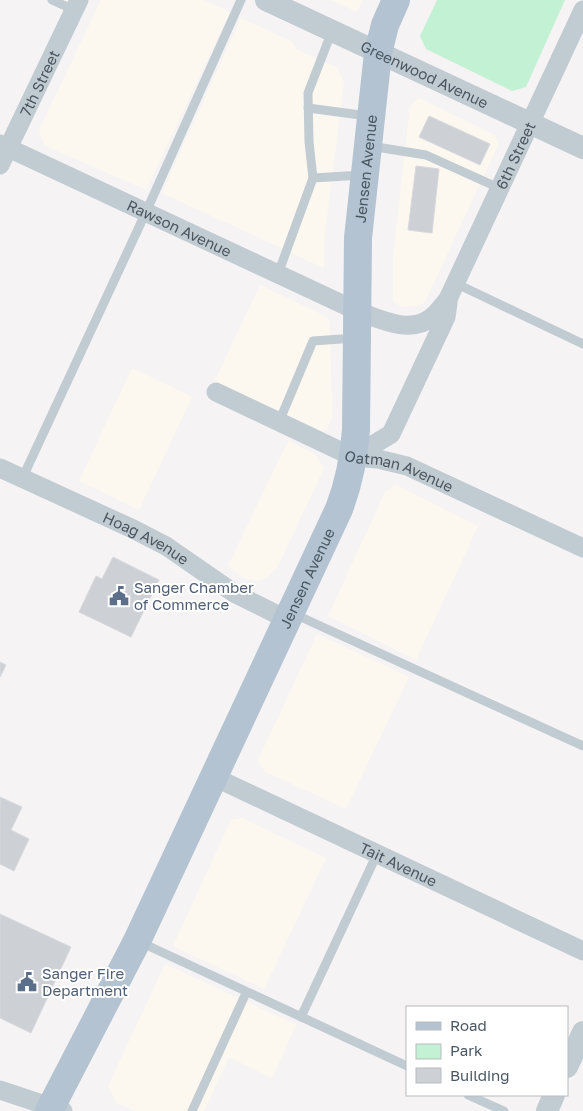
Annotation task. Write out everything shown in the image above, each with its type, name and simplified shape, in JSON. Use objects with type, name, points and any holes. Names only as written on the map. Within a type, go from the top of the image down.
[{"type":"main road","name":"Jensen Avenue","points":[[55,1109],[137,941],[340,509],[345,492],[356,430],[358,238],[367,145],[378,53],[385,25],[396,0]]},
{"type":"street","name":"Greenwood Avenue","points":[[266,0],[583,148]]},
{"type":"street","name":"7th Street","points":[[3,152],[76,5]]},
{"type":"street","name":"6th Street","points":[[352,457],[391,434],[446,318],[452,291],[583,10]]},
{"type":"street","name":"Rawson Avenue","points":[[3,152],[146,212],[357,311]]},
{"type":"street","name":"6th Street","points":[[357,311],[393,323],[407,325],[422,322],[432,318],[452,291]]},
{"type":"street","name":"Oatman Avenue","points":[[216,392],[352,457],[407,466],[583,548]]},
{"type":"street","name":"Hoag Avenue","points":[[0,468],[133,529],[166,546],[234,593],[290,616]]},
{"type":"street","name":"Tait Avenue","points":[[214,777],[583,951]]},
{"type":"street","points":[[568,1065],[583,1032]]},
{"type":"street","points":[[0,1090],[55,1109]]},
{"type":"street","points":[[546,1111],[554,1096]]},
{"type":"lane","points":[[52,0],[76,5]]},
{"type":"lane","points":[[22,479],[146,212],[240,0]]},
{"type":"lane","points":[[278,274],[313,178],[309,142],[308,93],[332,31]]},
{"type":"lane","points":[[308,108],[371,116]]},
{"type":"lane","points":[[367,145],[426,155],[499,188]]},
{"type":"lane","points":[[313,178],[364,175]]},
{"type":"lane","points":[[452,291],[583,344]]},
{"type":"lane","points":[[279,422],[313,341],[357,338]]},
{"type":"lane","points":[[290,616],[583,746]]},
{"type":"lane","points":[[301,1017],[377,854]]},
{"type":"lane","points":[[137,941],[406,1066]]},
{"type":"lane","points":[[192,1111],[246,993]]},
{"type":"lane","points":[[470,1096],[504,1111]]},
{"type":"shaded area","points":[[101,0],[204,0],[230,12],[146,190],[44,145],[39,130]]},
{"type":"shaded area","points":[[331,0],[363,0],[357,12]]},
{"type":"shaded area","points":[[241,18],[291,41],[297,50],[337,67],[344,83],[324,241],[324,268],[162,193]]},
{"type":"shaded area","points":[[419,98],[495,135],[498,145],[425,302],[417,306],[401,307],[393,301],[393,256],[410,106]]},
{"type":"shaded area","points":[[260,285],[327,317],[330,323],[332,416],[326,430],[320,430],[214,382]]},
{"type":"shaded area","points":[[132,368],[192,397],[139,510],[79,481]]},
{"type":"shaded area","points":[[288,441],[315,454],[324,468],[277,568],[267,577],[258,581],[245,579],[228,566]]},
{"type":"shaded area","points":[[395,484],[478,526],[416,660],[328,616],[385,492]]},
{"type":"shaded area","points":[[317,634],[409,677],[346,809],[264,771],[258,760]]},
{"type":"shaded area","points":[[242,818],[326,858],[264,989],[173,946],[231,820]]},
{"type":"shaded area","points":[[165,964],[296,1025],[272,1078],[229,1057],[204,1111],[135,1111],[117,1103],[108,1086]]},
{"type":"green space","points":[[437,0],[565,0],[526,87],[512,91],[426,49],[420,36]]},
{"type":"building","points":[[429,116],[490,144],[480,165],[419,137]]},
{"type":"building","points":[[416,166],[439,169],[432,233],[408,230]]},
{"type":"building","name":"Sanger Chamber of Commerce","points":[[113,557],[159,580],[131,637],[79,612],[96,576],[102,579]]},
{"type":"building","points":[[0,662],[6,665],[0,677]]},
{"type":"building","points":[[0,797],[22,807],[11,830],[29,839],[14,871],[0,864]]},
{"type":"building","name":"Sanger Fire Department","points":[[0,914],[71,947],[31,1033],[0,1018]]},
{"type":"place","name":"Sanger Chamber of Commerce","points":[[119,596]]},
{"type":"place","name":"Sanger Fire Department","points":[[27,982]]}]
